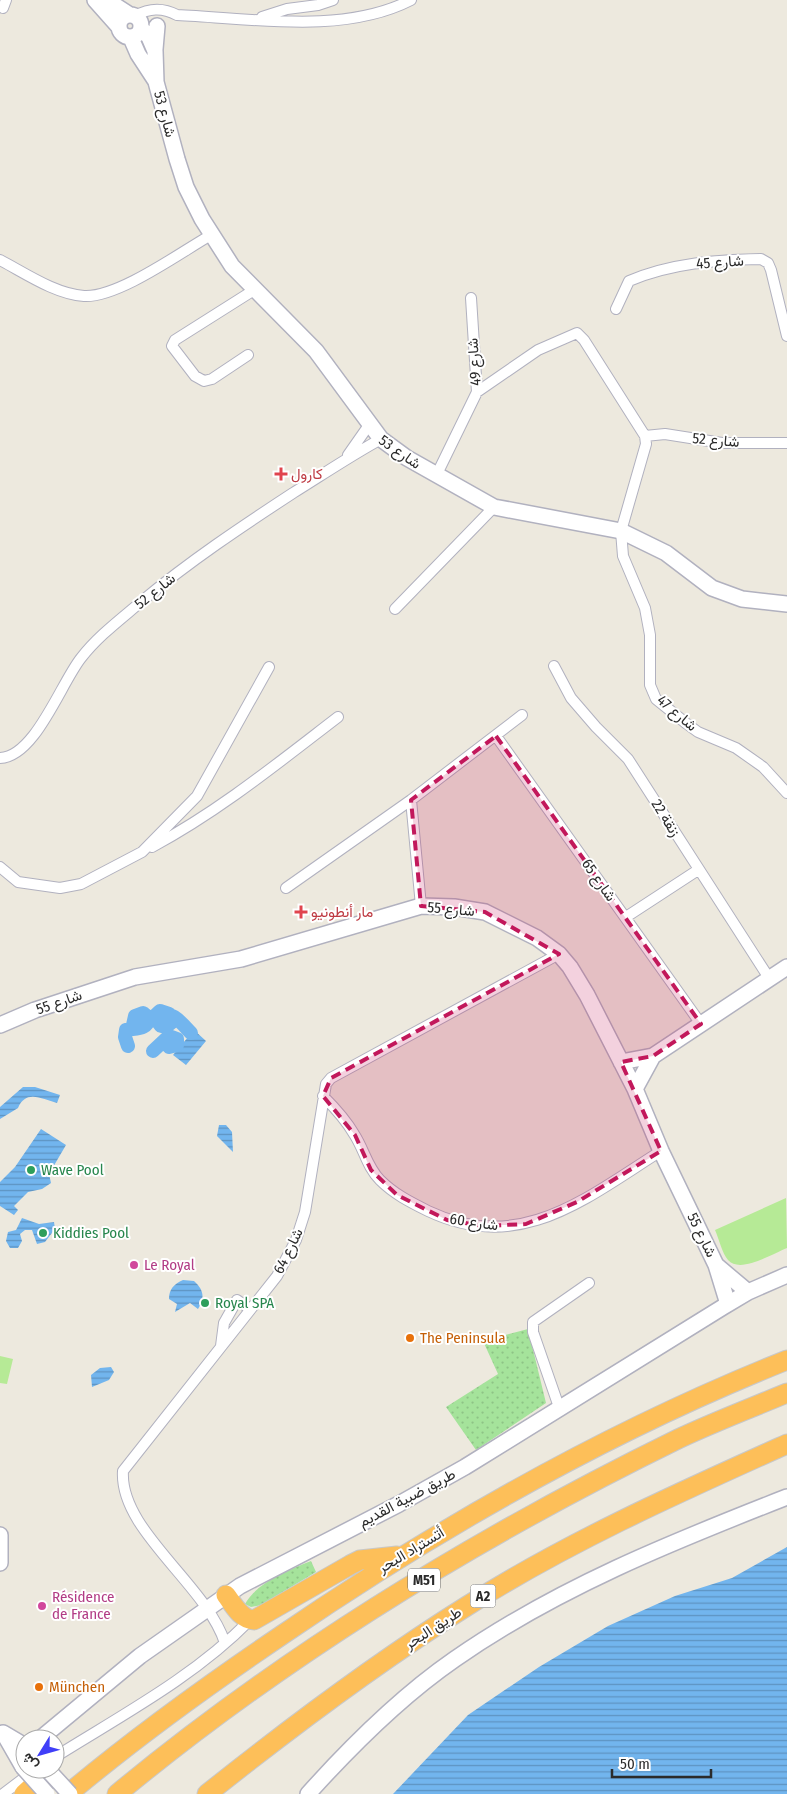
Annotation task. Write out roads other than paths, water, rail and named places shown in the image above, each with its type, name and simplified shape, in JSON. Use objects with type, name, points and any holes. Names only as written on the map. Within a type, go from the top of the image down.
[{"type":"highway","name":"أتستراد البحر","points":[[69,1794],[112,1757],[217,1679],[361,1580],[485,1507],[600,1446],[711,1392],[787,1360]]},
{"type":"highway","name":"M51","points":[[118,1794],[235,1702],[372,1611],[491,1539],[680,1438],[787,1393]]},
{"type":"highway","name":"طريق البحر","points":[[207,1794],[299,1720],[468,1605],[620,1520],[787,1444]]},
{"type":"highway","points":[[226,1595],[236,1608],[250,1620],[258,1618],[324,1577],[350,1565],[370,1559],[401,1556]]},
{"type":"street","points":[[256,19],[288,9],[318,5],[334,0]]},
{"type":"street","points":[[139,25],[142,12],[160,9],[177,15],[310,22],[340,21],[371,14],[411,0]]},
{"type":"street","points":[[97,1],[118,27],[123,17],[139,25],[177,15]]},
{"type":"street","points":[[97,1],[116,6],[139,25]]},
{"type":"street","name":"شارع 53","points":[[139,25],[149,37],[155,51],[156,82],[186,187],[211,235],[232,266],[316,351],[368,426],[380,439],[436,476],[494,507],[621,531],[666,553],[712,588],[742,599],[787,604]]},
{"type":"street","name":"شارع 53","points":[[139,25],[138,54],[156,82]]},
{"type":"street","points":[[0,260],[65,292],[85,296],[96,295],[126,285],[211,235]]},
{"type":"street","name":"شارع 45","points":[[616,309],[629,281],[645,274],[712,261],[761,259],[768,263],[771,270],[787,336]]},
{"type":"street","points":[[248,355],[212,379],[204,381],[195,376],[172,346],[175,340],[254,290]]},
{"type":"street","name":"شارع 49","points":[[436,476],[477,392],[470,298]]},
{"type":"street","points":[[477,392],[538,350],[576,334],[584,340],[645,436],[646,444],[621,531]]},
{"type":"street","name":"شارع 52","points":[[346,458],[368,426]]},
{"type":"street","name":"شارع 52","points":[[645,436],[665,434],[722,443],[787,442]]},
{"type":"street","name":"شارع 52","points":[[0,758],[11,755],[30,740],[68,676],[95,642],[205,551],[346,458],[380,439]]},
{"type":"street","points":[[395,609],[494,507]]},
{"type":"street","name":"شارع 47","points":[[621,531],[623,556],[645,608],[650,635],[650,685],[656,699],[698,732],[736,748],[763,767],[787,793]]},
{"type":"street","name":"زنقة 22","points":[[554,666],[571,698],[596,727],[628,759],[769,978]]},
{"type":"street","points":[[142,852],[197,796],[269,667]]},
{"type":"street","points":[[286,888],[411,800],[522,715]]},
{"type":"street","points":[[0,867],[18,882],[60,888],[80,884],[193,825],[338,717]]},
{"type":"street","name":"شارع 65","points":[[496,736],[701,1024]]},
{"type":"street","points":[[411,800],[421,906]]},
{"type":"street","points":[[626,917],[698,870]]},
{"type":"street","name":"شارع 55","points":[[0,1025],[35,1010],[134,977],[241,959],[421,906],[454,907],[485,912],[537,938],[558,954],[570,967],[587,995],[636,1089],[661,1151],[716,1265],[728,1304]]},
{"type":"street","name":"شارع 64","points":[[225,1643],[219,1626],[207,1607],[143,1528],[131,1508],[122,1485],[123,1471],[277,1276],[296,1240],[312,1179],[323,1096],[326,1084],[331,1078],[558,954]]},
{"type":"street","points":[[622,1062],[653,1056],[786,968]]},
{"type":"street","points":[[636,1089],[653,1056]]},
{"type":"street","name":"شارع 60","points":[[323,1096],[355,1135],[371,1170],[397,1195],[448,1220],[483,1226],[517,1225],[547,1218],[594,1193],[661,1151]]},
{"type":"street","name":"شارع 55","points":[[716,1265],[748,1292]]},
{"type":"street","name":"طريق ضبية القديم","points":[[52,1729],[140,1656],[207,1607],[256,1576],[400,1504],[457,1472],[559,1407],[748,1292],[787,1275]]},
{"type":"street","points":[[559,1407],[533,1332],[533,1322],[589,1282]]},
{"type":"street","points":[[221,1346],[224,1323],[237,1300],[250,1309]]},
{"type":"street","points":[[308,1794],[360,1738],[416,1688],[455,1659],[506,1627],[563,1593],[678,1539],[787,1496]]},
{"type":"street","points":[[0,1535],[0,1563]]},
{"type":"street","points":[[65,1753],[180,1677],[225,1643],[250,1620]]},
{"type":"street","points":[[2,1732],[15,1747]]},
{"type":"street","points":[[2,1732],[15,1740]]},
{"type":"street","points":[[3,1794],[26,1779]]},
{"type":"street","points":[[46,1779],[69,1794]]},
{"type":"water","points":[[194,1030],[206,1041],[186,1065],[173,1055]]},
{"type":"water","points":[[23,1087],[35,1087],[60,1095],[57,1103],[35,1097],[25,1099],[18,1108],[0,1119],[0,1107]]},
{"type":"water","points":[[219,1125],[226,1125],[232,1132],[233,1152],[217,1136]]},
{"type":"water","name":"Wave Pool","points":[[41,1129],[66,1145],[49,1174],[51,1183],[42,1189],[28,1192],[14,1206],[18,1210],[14,1215],[0,1206],[0,1182],[15,1167]]},
{"type":"water","name":"Kiddies Pool","points":[[22,1218],[39,1224],[54,1222],[55,1229],[45,1242],[37,1244],[32,1230],[25,1230],[20,1234],[22,1241],[18,1248],[10,1248],[6,1241],[8,1232],[16,1230]]},
{"type":"water","points":[[183,1280],[194,1281],[197,1284],[202,1291],[202,1301],[198,1309],[190,1303],[175,1312],[177,1304],[169,1299],[170,1292],[175,1285]]},
{"type":"water","points":[[111,1367],[114,1372],[109,1380],[92,1387],[91,1375],[100,1368]]},
{"type":"water","points":[[787,1547],[787,1794],[393,1794],[468,1715],[539,1667],[608,1626],[675,1596],[732,1578]]},
{"type":"waterway","points":[[128,1046],[125,1037],[126,1030],[141,1028],[144,1027],[148,1022],[149,1018],[143,1013],[135,1016],[133,1025],[135,1028],[140,1028],[146,1024],[147,1022],[148,1020],[143,1014],[136,1017],[135,1025],[141,1027],[144,1025],[146,1023],[149,1021],[160,1011],[169,1014],[172,1022],[167,1026],[161,1026],[158,1022],[159,1016],[164,1014],[168,1015],[173,1016],[191,1033]]},
{"type":"waterway","points":[[153,1051],[169,1036],[177,1039],[177,1045],[169,1047]]},
{"type":"place","name":"كارول","points":[[281,474]]},
{"type":"place","name":"مار أنطونيو","points":[[301,912]]},
{"type":"place","name":"Wave Pool","points":[[31,1170]]},
{"type":"place","name":"Kiddies Pool","points":[[43,1233]]},
{"type":"place","name":"Le Royal","points":[[134,1265]]},
{"type":"place","name":"Royal SPA","points":[[205,1303]]},
{"type":"place","name":"The Peninsula","points":[[410,1338]]},
{"type":"place","name":"Résidence de France","points":[[42,1606]]},
{"type":"place","name":"München","points":[[39,1687]]}]
